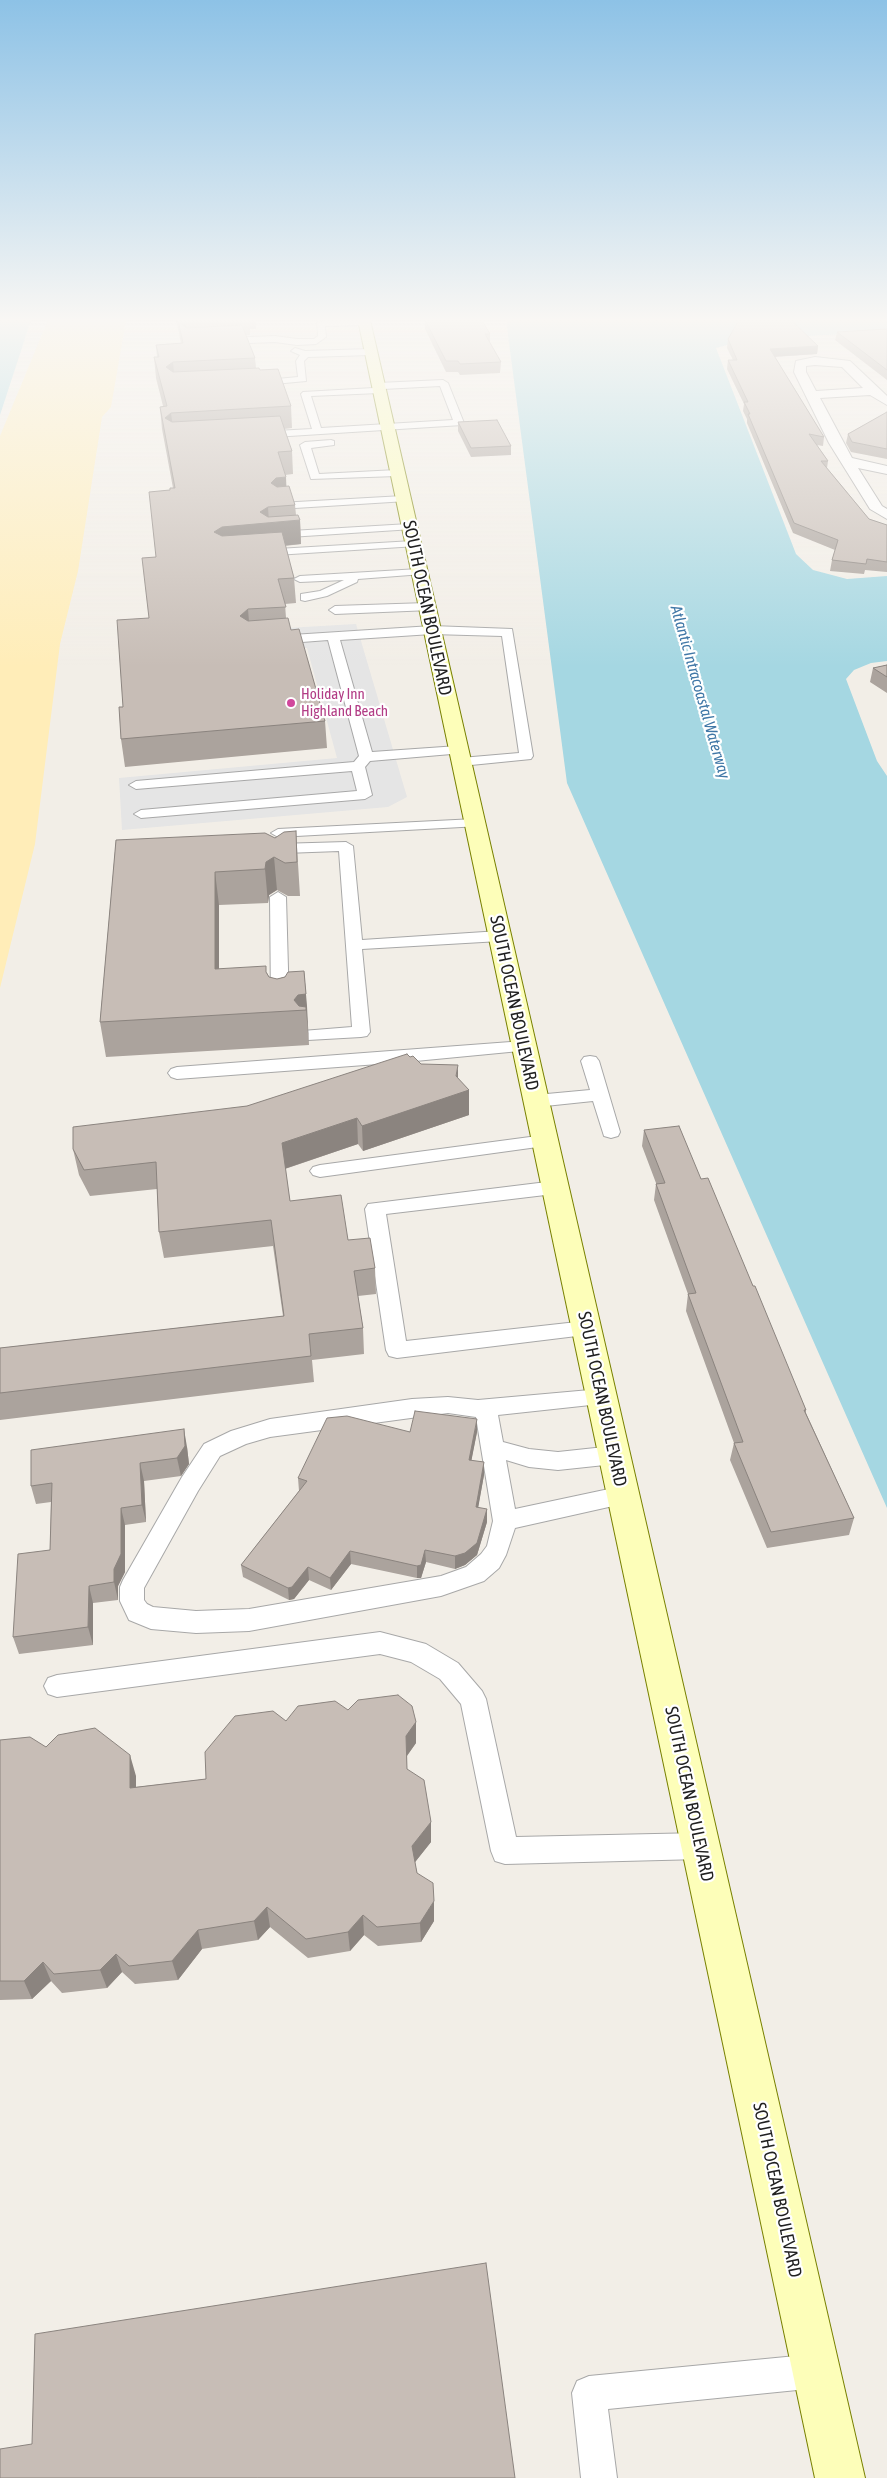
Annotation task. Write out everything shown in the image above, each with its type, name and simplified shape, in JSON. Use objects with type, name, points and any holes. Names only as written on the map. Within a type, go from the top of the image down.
[{"type":"main road","name":"SOUTH OCEAN BOULEVARD","points":[[386,436],[406,511],[840,2478]]},
{"type":"street","points":[[834,436],[877,509],[887,515]]},
{"type":"street","points":[[848,461],[887,470]]},
{"type":"lane","points":[[343,442],[305,444],[315,478],[406,511]]},
{"type":"lane","points":[[279,506],[406,511]]},
{"type":"lane","points":[[270,536],[406,511]]},
{"type":"lane","points":[[253,554],[406,511]]},
{"type":"lane","points":[[300,579],[419,572]]},
{"type":"lane","points":[[305,597],[323,594],[361,575]]},
{"type":"lane","points":[[141,814],[199,794],[362,761],[460,756],[526,756],[508,632],[429,618],[335,610]]},
{"type":"lane","points":[[259,641],[332,636],[429,618]]},
{"type":"lane","points":[[136,784],[199,794],[365,795],[362,761],[332,636]]},
{"type":"lane","points":[[278,833],[475,823]]},
{"type":"lane","points":[[277,866],[278,849],[346,846],[360,1032],[308,1035]]},
{"type":"lane","points":[[278,897],[280,1007]]},
{"type":"lane","points":[[354,944],[500,936]]},
{"type":"lane","points":[[178,1073],[404,1057],[524,1046]]},
{"type":"lane","points":[[590,1061],[611,1132]]},
{"type":"lane","points":[[536,1102],[600,1095]]},
{"type":"lane","points":[[320,1171],[545,1142]]},
{"type":"lane","points":[[555,1188],[375,1208],[397,1350],[586,1329]]},
{"type":"lane","points":[[486,1408],[505,1521],[498,1548],[490,1561],[475,1574],[441,1586],[249,1620],[196,1622],[151,1618],[138,1612],[132,1601],[132,1587],[190,1484],[212,1450],[239,1437],[270,1428],[412,1408],[448,1405],[472,1409],[601,1398]]},
{"type":"lane","points":[[493,1450],[506,1451],[529,1458],[558,1460],[614,1455]]},
{"type":"lane","points":[[505,1521],[623,1495]]},
{"type":"lane","points":[[57,1686],[380,1643],[417,1652],[449,1671],[473,1699],[505,1851],[701,1846]]},
{"type":"lane","points":[[599,2478],[589,2393],[816,2371]]},
{"type":"sand","points":[[0,436],[99,436],[78,571],[60,644],[35,844],[0,988]]},
{"type":"shaded area","points":[[356,624],[407,797],[388,807],[122,830],[119,778],[337,758],[307,648],[240,652],[235,631]]},
{"type":"water","name":"Atlantic Intracoastal Waterway","points":[[521,436],[750,436],[796,554],[813,570],[847,579],[887,576],[887,661],[871,663],[854,670],[846,679],[877,761],[887,776],[887,1508],[567,783]]},
{"type":"building","points":[[165,436],[287,436],[292,451],[278,452],[286,477],[276,478],[271,483],[277,487],[289,486],[295,505],[268,507],[260,512],[268,517],[298,515],[300,520],[222,527],[214,532],[222,536],[282,532],[294,578],[278,579],[286,607],[248,609],[240,616],[248,621],[288,618],[291,630],[299,629],[325,721],[121,739],[119,707],[123,707],[117,620],[149,618],[142,558],[156,557],[149,492],[175,488]]},
{"type":"building","points":[[465,436],[505,436],[511,446],[471,448]]},
{"type":"building","points":[[757,436],[810,436],[828,461],[821,461],[869,519],[887,525],[887,562],[867,559],[866,564],[832,560],[838,540],[794,523]]},
{"type":"building","points":[[849,436],[887,436],[887,449],[852,442]]},
{"type":"building","points":[[887,665],[887,677],[873,668]]},
{"type":"building","points":[[296,831],[297,862],[285,863],[274,857],[266,862],[265,869],[215,872],[215,969],[266,966],[266,972],[269,977],[277,979],[285,977],[288,972],[304,971],[306,994],[298,995],[294,1000],[299,1006],[306,1007],[306,1010],[100,1022],[116,840],[265,833],[275,838],[284,832]]},
{"type":"building","points":[[407,1054],[410,1057],[413,1056],[421,1064],[458,1065],[456,1076],[469,1090],[362,1126],[357,1118],[282,1143],[290,1201],[341,1195],[348,1240],[370,1238],[375,1268],[354,1271],[363,1328],[309,1334],[311,1356],[0,1393],[0,1348],[284,1316],[271,1220],[159,1232],[156,1162],[84,1170],[73,1149],[73,1127],[247,1106]]},
{"type":"building","points":[[679,1126],[701,1179],[708,1178],[753,1286],[755,1286],[806,1410],[804,1410],[854,1518],[771,1532],[734,1443],[743,1442],[688,1294],[696,1293],[656,1184],[665,1183],[644,1130]]},
{"type":"building","points":[[415,1411],[477,1419],[469,1460],[484,1462],[476,1507],[487,1509],[477,1543],[465,1553],[455,1556],[425,1550],[421,1565],[417,1566],[350,1551],[330,1578],[308,1567],[292,1587],[288,1588],[241,1565],[307,1481],[298,1478],[327,1418],[347,1416],[410,1432]]},
{"type":"building","points":[[184,1429],[185,1446],[177,1458],[140,1463],[142,1505],[121,1508],[121,1554],[114,1569],[114,1582],[89,1586],[88,1627],[13,1637],[18,1554],[50,1550],[52,1483],[31,1486],[31,1450]]},
{"type":"building","points":[[398,1695],[412,1706],[416,1722],[406,1736],[407,1769],[424,1780],[431,1822],[412,1846],[417,1873],[433,1883],[434,1901],[420,1923],[377,1927],[363,1915],[348,1932],[306,1939],[267,1907],[254,1921],[198,1930],[172,1961],[129,1966],[116,1954],[100,1970],[54,1974],[43,1962],[24,1981],[0,1981],[0,1740],[30,1737],[46,1747],[58,1735],[95,1728],[130,1755],[130,1788],[206,1779],[205,1752],[235,1716],[273,1711],[286,1721],[298,1706],[335,1701],[348,1710],[358,1700]]},
{"type":"building","points":[[486,2263],[515,2478],[0,2478],[0,2449],[32,2444],[35,2334]]},
{"type":"place","name":"Holiday Inn Highland Beach","points":[[291,703]]}]
